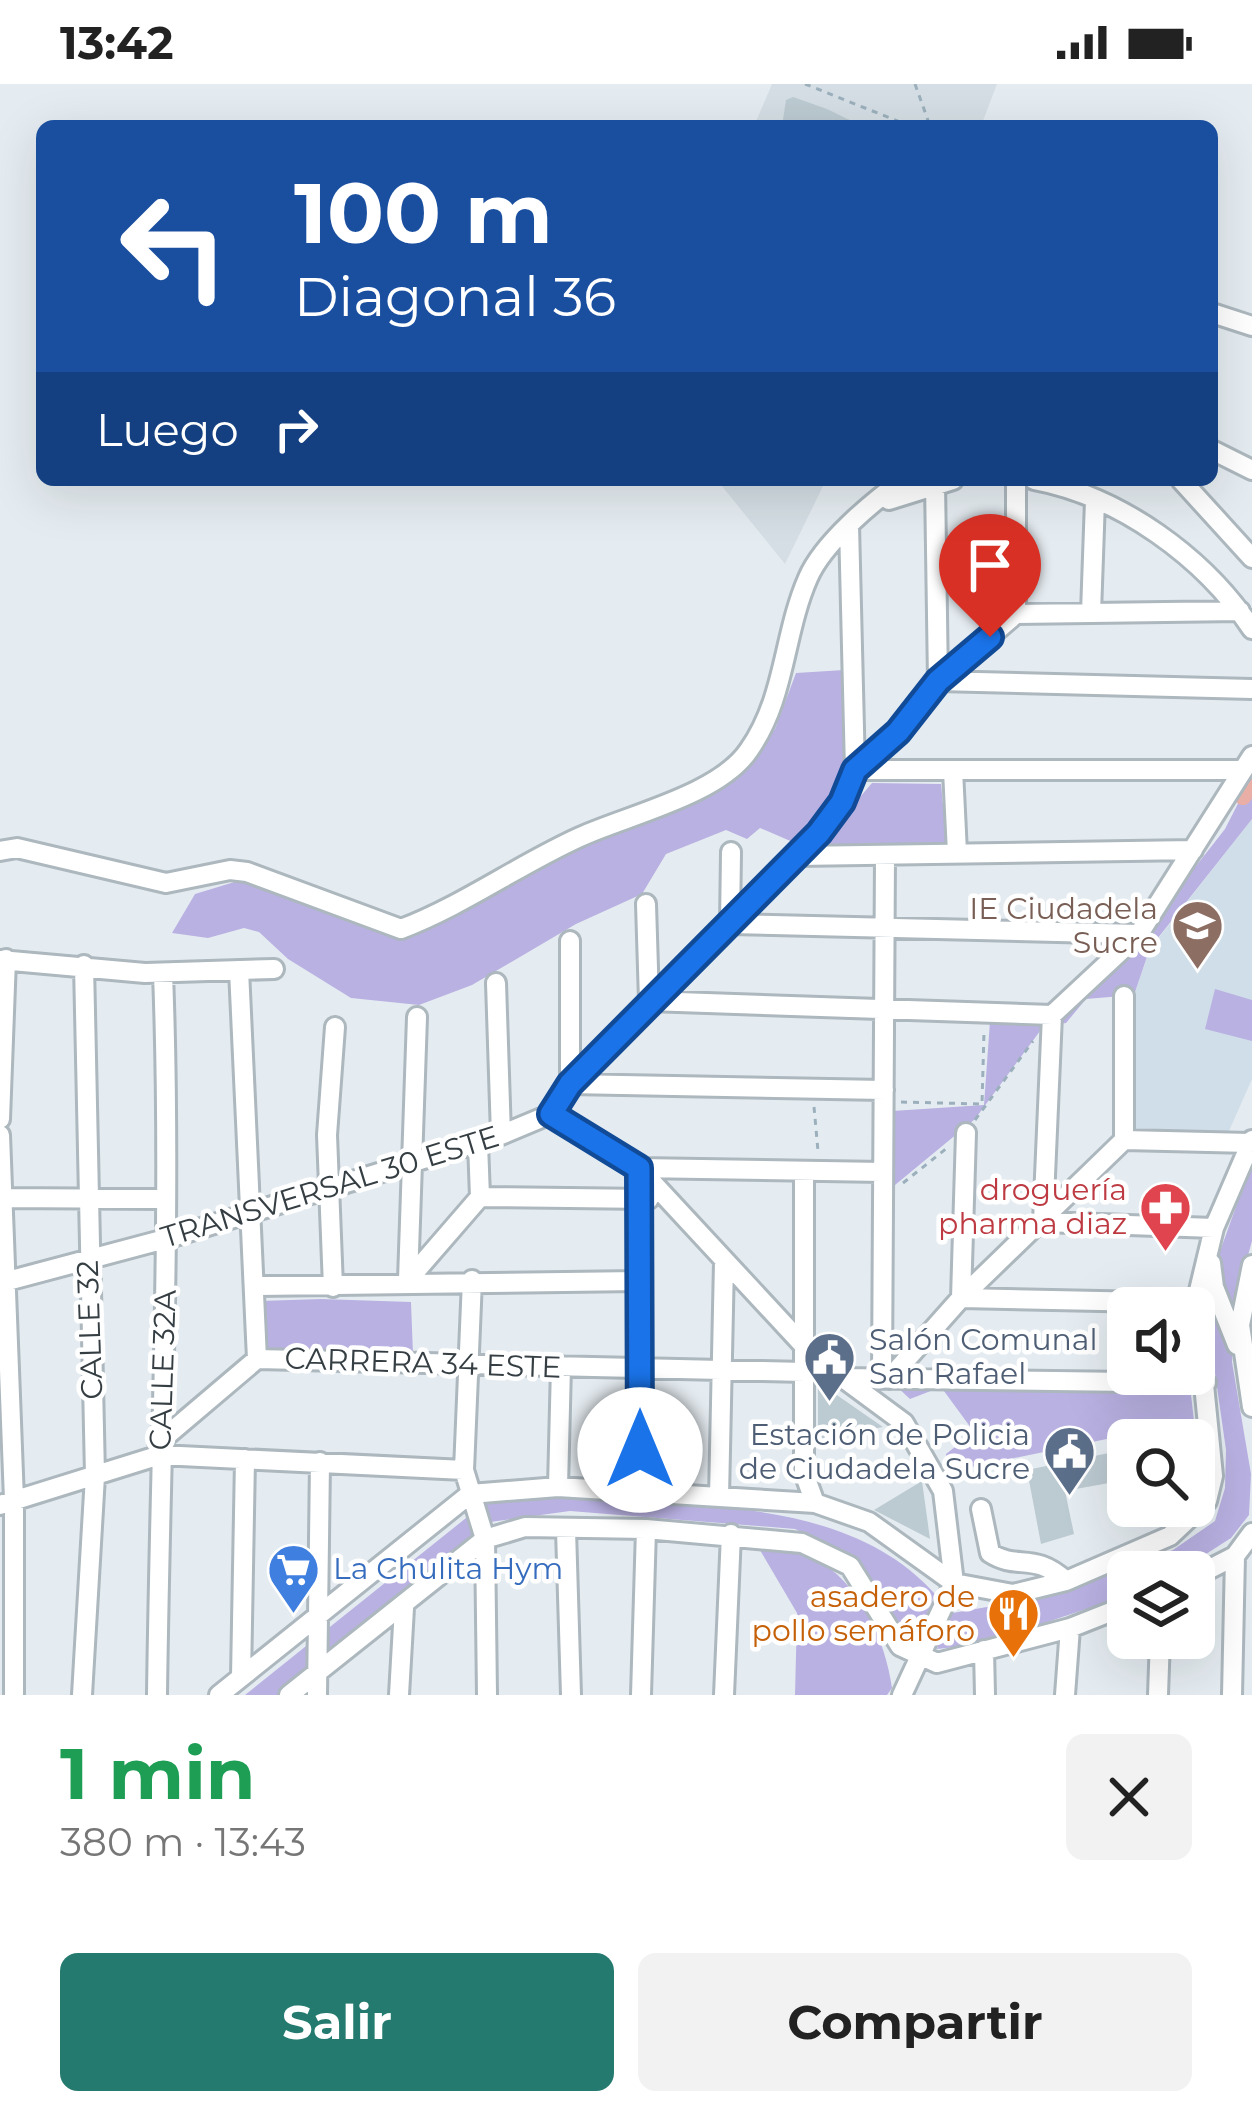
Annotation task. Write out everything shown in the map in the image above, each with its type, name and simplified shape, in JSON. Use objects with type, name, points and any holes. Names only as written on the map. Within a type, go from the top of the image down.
[{"type":"street","points":[[1218,315],[1252,326]]},
{"type":"street","points":[[1218,453],[1252,470]]},
{"type":"street","points":[[870,511],[895,486]]},
{"type":"street","points":[[0,851],[17,848],[166,883],[230,870],[248,872],[401,929],[454,909],[578,838],[720,776],[747,754],[776,705],[808,577],[848,525],[932,486]]},
{"type":"street","points":[[938,681],[944,486]]},
{"type":"street","points":[[1016,486],[1016,614]]},
{"type":"street","points":[[1052,486],[1095,500],[1179,550],[1240,610],[1252,629]]},
{"type":"street","points":[[1186,486],[1252,558]]},
{"type":"street","points":[[1091,613],[1095,500]]},
{"type":"street","points":[[848,525],[855,770],[842,802],[797,856],[570,1084],[551,1114],[639,1168],[805,1347],[904,1423],[943,1491],[954,1583],[902,1695]]},
{"type":"street","points":[[855,770],[898,732],[938,681],[1016,614],[1240,610]]},
{"type":"street","points":[[938,681],[1252,689]]},
{"type":"street","points":[[855,770],[1249,761]]},
{"type":"street","points":[[1043,1222],[1052,1015],[1139,934],[1249,761]]},
{"type":"street","points":[[953,770],[957,853]]},
{"type":"street","points":[[797,856],[1193,850]]},
{"type":"street","points":[[730,851],[730,924]]},
{"type":"street","points":[[885,855],[886,1378]]},
{"type":"street","points":[[646,904],[649,1001]]},
{"type":"street","points":[[730,924],[1139,934]]},
{"type":"street","points":[[569,941],[570,1084]]},
{"type":"street","points":[[0,1119],[3,959],[163,973],[274,969]]},
{"type":"street","name":"CALLE 32","points":[[82,1695],[94,1476],[84,965]]},
{"type":"street","points":[[7,1503],[94,1476],[159,1449],[257,1359],[239,970]]},
{"type":"street","name":"CALLE 32A","points":[[157,1695],[159,1449],[169,1238],[163,973]]},
{"type":"street","points":[[496,983],[501,1135]]},
{"type":"street","points":[[886,1378],[1124,1140],[1124,996]]},
{"type":"street","points":[[649,1001],[1052,1015]]},
{"type":"street","points":[[408,1280],[418,1017]]},
{"type":"street","points":[[333,1287],[333,1183],[327,1135],[335,1027]]},
{"type":"street","points":[[570,1084],[813,1087],[884,1096]]},
{"type":"street","name":"TRANSVERSAL 30 ESTE","points":[[2,1282],[169,1238],[333,1183],[478,1143],[551,1114]]},
{"type":"street","points":[[961,1298],[965,1133]]},
{"type":"street","points":[[0,1136],[14,1695]]},
{"type":"street","points":[[1124,1140],[1251,1142],[1212,1236],[1200,1287]]},
{"type":"street","points":[[408,1280],[480,1197],[478,1143]]},
{"type":"street","points":[[639,1168],[883,1172]]},
{"type":"street","points":[[639,1168],[640,1490]]},
{"type":"street","points":[[812,1171],[804,1473],[815,1503]]},
{"type":"street","points":[[480,1197],[666,1201]]},
{"type":"street","points":[[1,1198],[165,1199]]},
{"type":"street","points":[[1043,1222],[1212,1236]]},
{"type":"street","points":[[1212,1236],[1214,1287],[1249,1372]]},
{"type":"street","points":[[719,1497],[724,1262]]},
{"type":"street","points":[[1252,1265],[1240,1324],[1252,1407]]},
{"type":"street","points":[[257,1286],[333,1287],[408,1280],[639,1281]]},
{"type":"street","points":[[472,1280],[464,1470],[485,1539],[487,1695]]},
{"type":"street","points":[[961,1298],[1107,1301]]},
{"type":"street","name":"CARRERA 34 ESTE","points":[[257,1359],[805,1372]]},
{"type":"street","points":[[558,1487],[561,1366]]},
{"type":"street","points":[[843,1378],[1107,1381]]},
{"type":"street","points":[[219,1695],[470,1494],[558,1487],[815,1503],[869,1522],[954,1583],[1013,1594],[1066,1581],[1170,1536],[1207,1501],[1213,1476],[1207,1395]]},
{"type":"street","points":[[159,1449],[245,1459],[464,1470]]},
{"type":"street","points":[[241,1677],[245,1459]]},
{"type":"street","points":[[317,1695],[322,1612],[320,1462]]},
{"type":"street","points":[[981,1509],[990,1553],[1000,1560],[1044,1562],[1066,1581]]},
{"type":"street","points":[[289,1695],[485,1539],[525,1527],[646,1528],[802,1543],[850,1566],[900,1646],[921,1660],[952,1663],[1107,1613]]},
{"type":"street","points":[[641,1695],[646,1528]]},
{"type":"street","points":[[566,1529],[571,1695]]},
{"type":"street","points":[[1232,1695],[1242,1657],[1241,1565],[1252,1533]]},
{"type":"street","points":[[724,1695],[730,1534]]},
{"type":"street","points":[[399,1695],[404,1608]]},
{"type":"street","points":[[1065,1695],[1070,1628]]},
{"type":"street","points":[[984,1650],[986,1695]]},
{"type":"street","points":[[1159,1695],[1160,1659]]},
{"type":"path","points":[[806,84],[896,120]]},
{"type":"path","points":[[915,84],[928,120]]},
{"type":"path","points":[[885,120],[887,116]]},
{"type":"path","points":[[884,1096],[982,1104],[984,1012]]},
{"type":"path","points":[[883,1199],[965,1133],[1052,1015]]},
{"type":"path","points":[[812,1171],[813,1087]]},
{"type":"shaded area","points":[[772,84],[997,84],[983,120],[757,120]]},
{"type":"shaded area","points":[[722,486],[823,486],[785,564]]},
{"type":"shaded area","points":[[844,670],[845,783],[833,810],[795,843],[760,828],[747,839],[726,830],[666,854],[642,894],[576,924],[472,985],[419,1005],[351,998],[288,959],[259,932],[244,928],[208,938],[172,933],[195,894],[254,876],[398,932],[449,917],[559,851],[742,769],[775,729],[796,673]]},
{"type":"shaded area","points":[[1252,776],[1252,819],[1150,948],[1134,995],[1086,999],[1066,1023],[1043,1027],[975,1119],[895,1185],[892,1111],[984,1105],[990,1021],[1032,1023],[1145,931],[1225,829]]},
{"type":"shaded area","points":[[872,783],[941,784],[947,846],[819,845]]},
{"type":"shaded area","name":"IE Ciudadela Sucre","points":[[1252,819],[1252,1079],[1229,1131],[1136,1131],[1134,995],[1150,949]]},
{"type":"shaded area","points":[[1215,989],[1252,1000],[1252,1041],[1205,1029]]},
{"type":"shaded area","points":[[1252,1162],[1252,1241],[1236,1298],[1232,1362],[1251,1474],[1249,1515],[1231,1538],[1211,1551],[1170,1551],[1206,1527],[1215,1527],[1225,1488],[1226,1450],[1215,1373],[1215,1287],[1207,1287]]},
{"type":"shaded area","points":[[260,1301],[411,1302],[413,1354],[261,1350]]},
{"type":"shaded area","points":[[895,1385],[1191,1395],[1194,1419],[1107,1419],[1107,1439],[947,1472],[946,1454],[974,1432],[941,1387],[910,1399]]},
{"type":"shaded area","points":[[555,1496],[706,1506],[808,1522],[855,1538],[898,1561],[935,1594],[914,1645],[856,1558],[795,1529],[570,1511],[490,1522],[280,1695],[245,1695],[486,1502]]},
{"type":"shaded area","points":[[757,1545],[808,1555],[845,1582],[876,1632],[892,1688],[887,1695],[795,1695],[797,1613]]},
{"type":"shaded area","points":[[1107,1574],[1107,1602],[982,1644],[937,1649],[947,1614],[1043,1597]]},
{"type":"building","points":[[793,97],[850,120],[783,120],[786,100]]},
{"type":"building","name":"Salón Comunal San Rafael","points":[[818,1382],[883,1427],[818,1439]]},
{"type":"building","points":[[1107,1453],[1107,1483],[1065,1491],[1074,1534],[1041,1544],[1027,1470]]},
{"type":"building","points":[[922,1481],[930,1539],[874,1510]]},
{"type":"waterway","points":[[1243,796],[1252,772]]},
{"type":"place","name":"IE Ciudadela Sucre","points":[[1197,972]]},
{"type":"place","name":"droguería pharma diaz","points":[[1166,1253]]},
{"type":"place","name":"Salón Comunal San Rafael","points":[[830,1403]]},
{"type":"place","name":"Estación de Policia de Ciudadela Sucre","points":[[1069,1498]]},
{"type":"place","name":"La Chulita Hym","points":[[294,1615]]},
{"type":"place","name":"asadero de pollo semáforo","points":[[1014,1660]]},
{"type":"route","points":[[640,1450],[639,1168],[551,1114],[570,1084],[649,1001],[819,833],[842,802],[855,770],[898,732],[938,681],[990,637]]}]
